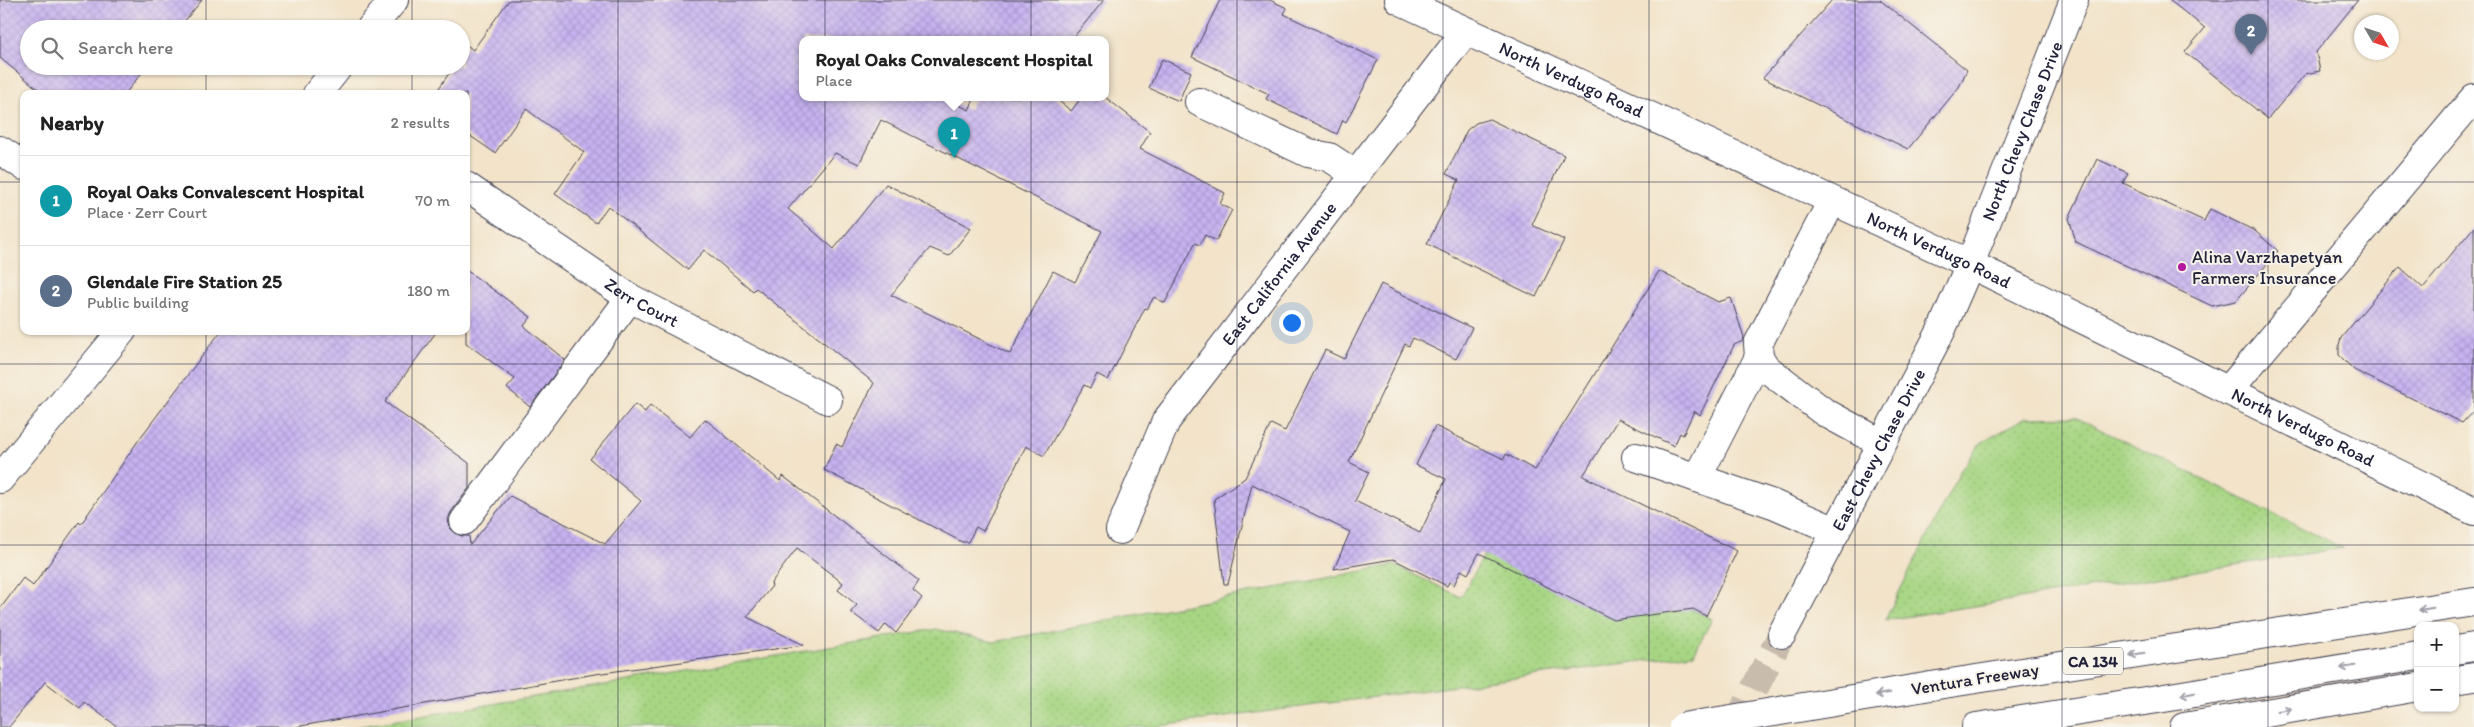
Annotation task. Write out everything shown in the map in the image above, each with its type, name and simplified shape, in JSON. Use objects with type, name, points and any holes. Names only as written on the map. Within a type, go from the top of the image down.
[{"type":"main road","points":[[377,20],[394,0]]},
{"type":"main road","name":"North Verdugo Road","points":[[1399,0],[1464,32],[1970,264],[2474,511]]},
{"type":"main road","name":"North Chevy Chase Drive","points":[[1970,264],[2074,0]]},
{"type":"main road","name":"East California Avenue","points":[[1120,530],[1166,421],[1464,32]]},
{"type":"main road","points":[[324,90],[333,75]]},
{"type":"main road","points":[[2228,391],[2474,98]]},
{"type":"main road","points":[[1199,102],[1308,153],[1329,157],[1355,174]]},
{"type":"main road","points":[[0,150],[20,163]]},
{"type":"main road","name":"Zerr Court","points":[[470,189],[630,298],[828,400]]},
{"type":"main road","points":[[1832,201],[1758,344],[1759,357],[1766,368],[1824,412],[1882,443]]},
{"type":"main road","name":"East Chevy Chase Drive","points":[[1782,634],[1941,331],[1970,264]]},
{"type":"main road","points":[[464,521],[630,298]]},
{"type":"main road","points":[[0,479],[119,335]]},
{"type":"main road","points":[[1697,478],[1759,357]]},
{"type":"main road","points":[[1636,457],[1773,504],[1836,531]]},
{"type":"main road","name":"Ventura Freeway","points":[[1683,727],[1931,686],[2474,602]]},
{"type":"main road","points":[[2459,649],[2474,647]]},
{"type":"main road","points":[[1976,727],[2158,699],[2407,657]]},
{"type":"main road","points":[[2459,679],[2474,677]]},
{"type":"main road","points":[[2184,727],[2414,688]]},
{"type":"green space","points":[[2075,417],[2343,548],[1885,620],[1960,471],[1981,443],[2025,418]]},
{"type":"green space","points":[[1484,555],[1691,609],[1712,619],[1694,654],[1152,727],[356,727],[936,629],[994,642],[1394,565],[1461,597]]},
{"type":"building","points":[[0,0],[202,0],[185,20],[20,20],[20,74],[0,58]]},
{"type":"building","points":[[509,0],[1104,0],[1074,36],[799,36],[799,101],[950,101],[969,110],[973,101],[1059,101],[1071,111],[1079,101],[1109,100],[1150,132],[1140,149],[1225,193],[1220,204],[1232,210],[1216,241],[1205,235],[1200,245],[1195,243],[1165,303],[1154,297],[1147,309],[1145,308],[1108,380],[1097,374],[1090,388],[1084,385],[1044,456],[1026,446],[983,531],[976,527],[968,542],[962,542],[824,470],[836,444],[842,447],[874,383],[756,288],[753,291],[704,250],[688,270],[608,206],[596,223],[555,194],[584,152],[526,109],[495,153],[470,136],[470,90],[438,90],[448,75],[470,75],[470,48],[473,50]],"holes":[[[881,120],[1102,231],[1075,282],[1053,271],[1010,354],[891,295],[930,248],[949,256],[971,228],[886,184],[834,249],[788,209],[835,153],[859,164]]]},
{"type":"building","points":[[1220,0],[1270,0],[1287,8],[1284,14],[1378,60],[1346,122],[1343,120],[1337,134],[1266,99],[1269,94],[1192,57]]},
{"type":"building","points":[[1832,0],[1880,0],[1967,70],[1959,87],[1908,149],[1763,78]]},
{"type":"building","points":[[2169,0],[2358,0],[2316,52],[2320,71],[2305,74],[2268,119],[2185,52],[2205,28]]},
{"type":"building","points":[[1162,59],[1191,72],[1179,101],[1149,88]]},
{"type":"building","points":[[21,75],[140,75],[128,90],[39,90]]},
{"type":"building","points":[[1489,119],[1564,155],[1532,225],[1564,240],[1536,297],[1427,244],[1459,180],[1446,174],[1467,130],[1476,123]]},
{"type":"building","points":[[2097,159],[2128,173],[2123,183],[2204,221],[2210,209],[2255,231],[2278,251],[2236,301],[2212,306],[2076,242],[2069,218]]},
{"type":"building","points":[[2474,227],[2474,410],[2462,423],[2354,370],[2339,355],[2339,345],[2341,338],[2400,267],[2423,288]]},
{"type":"building","points":[[1659,271],[1718,302],[1731,298],[1744,337],[1743,341],[1734,345],[1700,415],[1694,411],[1683,435],[1680,433],[1674,446],[1618,419],[1583,476],[1737,551],[1706,616],[1693,609],[1614,620],[1479,553],[1468,574],[1461,570],[1454,585],[1449,582],[1447,586],[1393,559],[1334,569],[1350,532],[1252,484],[1228,584],[1224,584],[1214,499],[1245,478],[1271,424],[1285,431],[1325,350],[1344,359],[1381,284],[1472,328],[1456,359],[1413,338],[1409,346],[1405,344],[1349,462],[1369,472],[1355,501],[1420,533],[1446,479],[1416,465],[1435,426],[1504,459],[1506,454],[1535,470]]},
{"type":"building","points":[[470,273],[531,317],[524,326],[565,360],[530,407],[507,388],[515,379],[466,343],[466,335],[470,335]]},
{"type":"building","points":[[218,335],[434,335],[385,402],[469,463],[469,488],[451,512],[448,520],[450,528],[454,533],[469,536],[470,545],[510,496],[605,544],[641,501],[590,459],[635,404],[645,412],[650,405],[690,437],[705,419],[780,481],[783,476],[919,581],[913,590],[922,598],[896,633],[886,624],[879,633],[851,612],[857,605],[838,590],[843,583],[797,548],[771,583],[772,586],[747,617],[804,645],[595,674],[295,727],[118,727],[84,702],[80,708],[45,682],[9,727],[0,727],[0,609],[23,578],[33,586],[79,522],[81,524],[140,438]]},
{"type":"tunnel","points":[[1735,727],[1782,634]]},
{"type":"place","name":"Glendale Fire Station 25","points":[[2251,55]]},
{"type":"place","name":"Royal Oaks Convalescent Hospital","points":[[954,158]]},
{"type":"place","name":"Alina Varzhapetyan Farmers Insurance","points":[[2182,267]]}]
